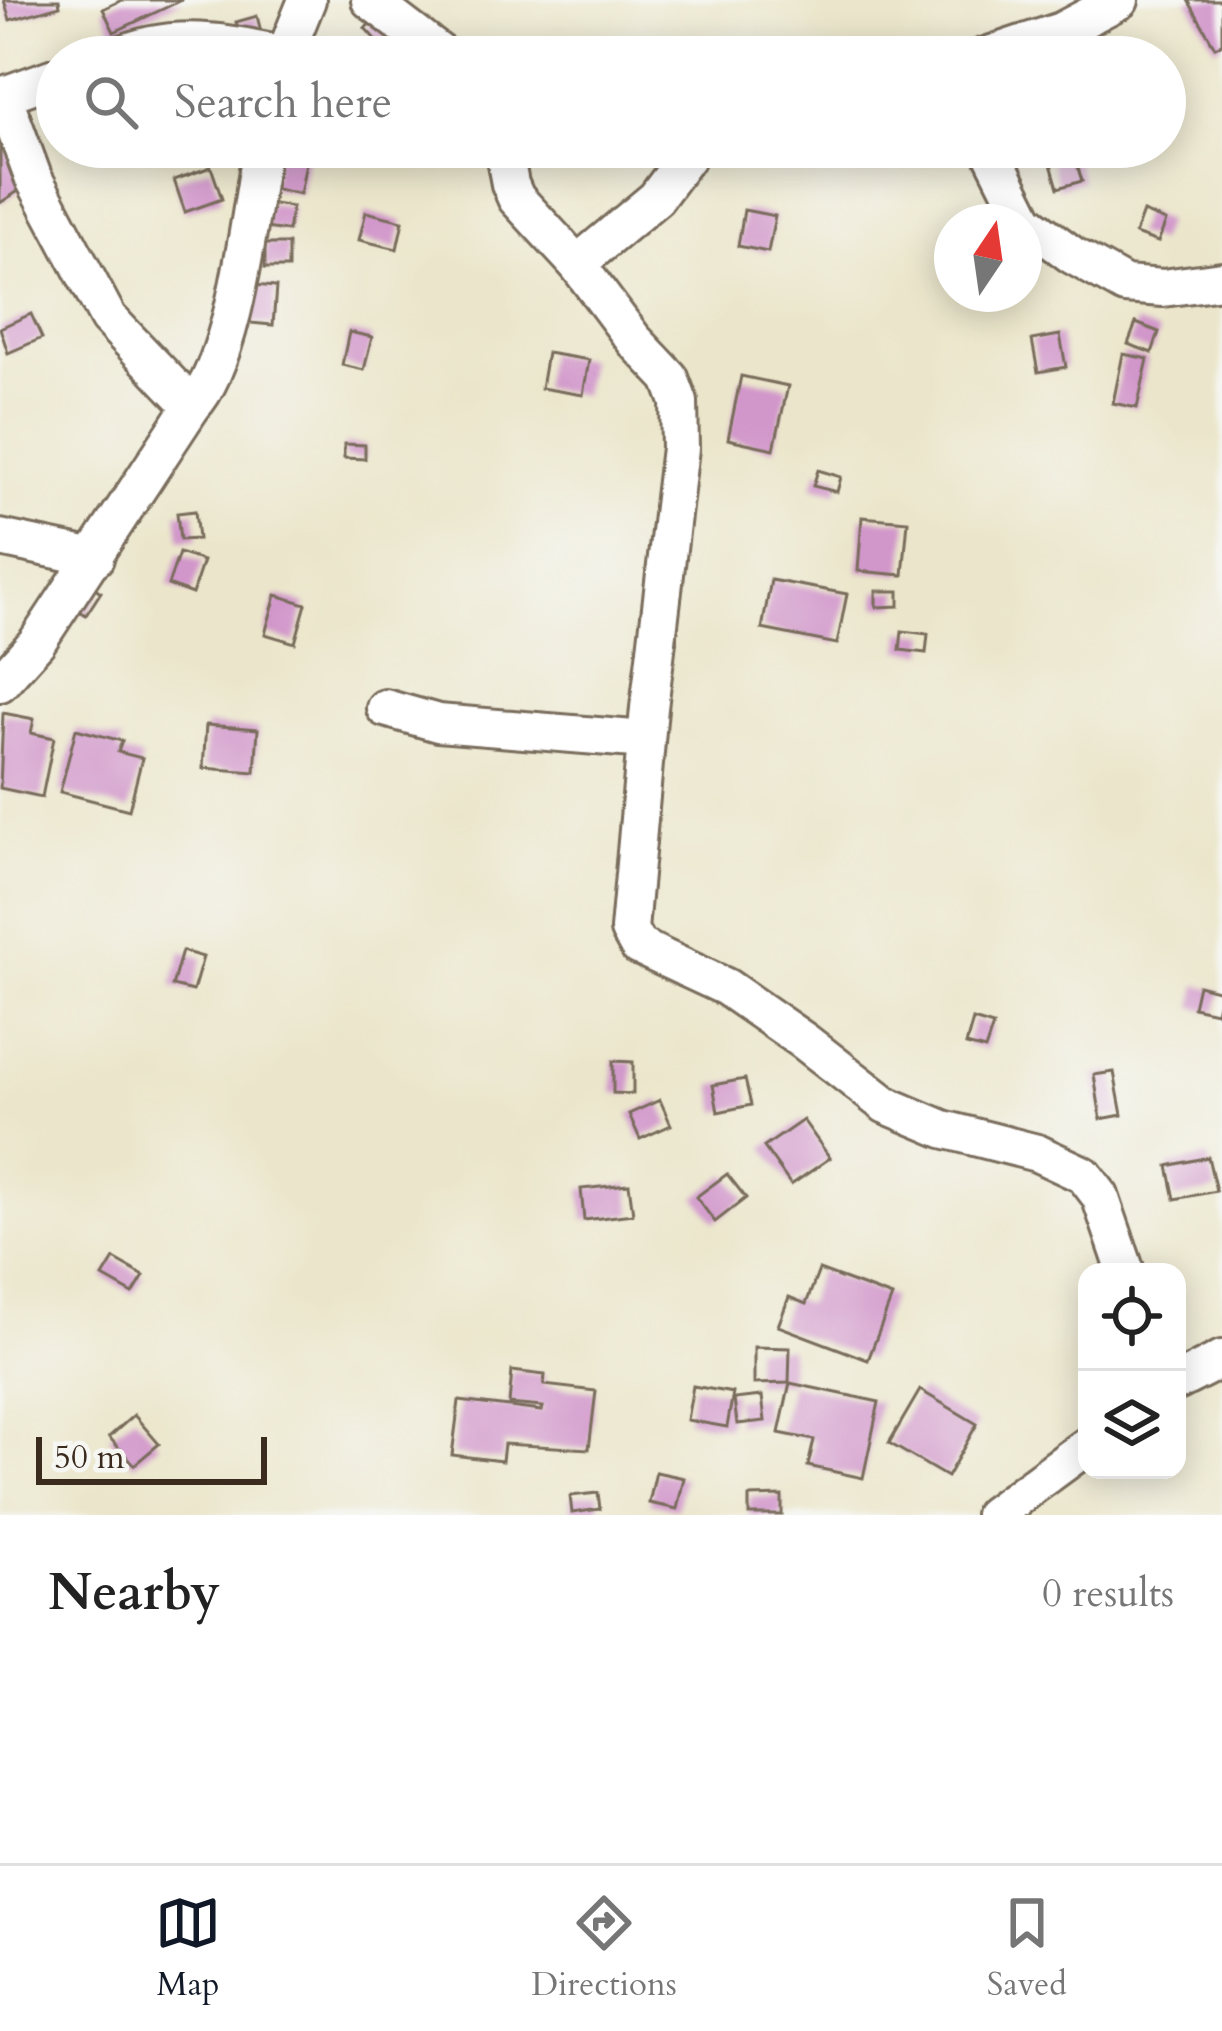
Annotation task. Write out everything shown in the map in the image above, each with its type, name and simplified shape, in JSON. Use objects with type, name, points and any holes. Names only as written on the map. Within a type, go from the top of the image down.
[{"type":"street","points":[[293,36],[307,0]]},
{"type":"street","points":[[370,0],[417,36]]},
{"type":"street","points":[[1049,36],[1120,0]]},
{"type":"street","points":[[36,84],[4,98],[15,135],[108,319],[192,406]]},
{"type":"street","points":[[0,683],[37,642],[207,390],[218,363],[258,168]]},
{"type":"street","points":[[507,168],[517,198],[670,378],[679,402],[680,448],[628,910],[629,930],[638,946],[726,987],[886,1105],[943,1129],[1037,1153],[1084,1175],[1100,1196],[1123,1263]]},
{"type":"street","points":[[577,264],[656,198],[678,168]]},
{"type":"street","points":[[999,168],[1026,221],[1125,285],[1163,289],[1222,280]]},
{"type":"street","points":[[0,538],[94,558]]},
{"type":"street","points":[[385,708],[438,723],[646,740]]},
{"type":"street","points":[[1186,1377],[1222,1359]]},
{"type":"street","points":[[993,1515],[1078,1453]]},
{"type":"building","points":[[4,0],[59,0],[60,6],[10,20]]},
{"type":"building","points":[[122,0],[182,0],[114,32],[103,9]]},
{"type":"building","points":[[1188,0],[1222,0],[1222,44],[1215,47]]},
{"type":"building","points":[[381,14],[401,36],[372,36],[365,28]]},
{"type":"building","points":[[257,16],[262,36],[240,36],[236,22]]},
{"type":"building","points":[[0,140],[29,184],[0,203]]},
{"type":"building","points":[[211,168],[222,199],[185,212],[174,180]]},
{"type":"building","points":[[274,168],[305,168],[300,194],[271,188]]},
{"type":"building","points":[[1052,168],[1078,168],[1082,181],[1058,188]]},
{"type":"building","points":[[268,203],[292,207],[288,231],[265,228]]},
{"type":"building","points":[[744,210],[775,216],[768,252],[738,246]]},
{"type":"building","points":[[366,212],[403,221],[397,249],[359,240]]},
{"type":"building","points":[[1143,212],[1166,221],[1158,242],[1135,234]]},
{"type":"building","points":[[265,244],[288,244],[288,268],[265,268]]},
{"type":"building","points":[[254,285],[276,287],[273,325],[250,323]]},
{"type":"building","points":[[31,314],[42,338],[8,353],[0,328]]},
{"type":"building","points":[[1136,323],[1159,332],[1152,353],[1128,344]]},
{"type":"building","points":[[349,332],[372,337],[364,370],[342,365]]},
{"type":"building","points":[[1060,335],[1066,367],[1038,372],[1032,340]]},
{"type":"building","points":[[547,353],[589,360],[583,395],[541,388]]},
{"type":"building","points":[[1123,354],[1148,359],[1137,408],[1113,403]]},
{"type":"building","points":[[741,376],[788,386],[774,449],[728,439]]},
{"type":"building","points":[[344,444],[365,445],[365,459],[344,458]]},
{"type":"building","points":[[818,470],[841,477],[837,492],[813,486]]},
{"type":"building","points":[[195,511],[198,539],[180,540],[177,513]]},
{"type":"building","points":[[862,517],[908,521],[903,575],[858,571]]},
{"type":"building","points":[[179,553],[203,561],[192,594],[168,585]]},
{"type":"building","points":[[81,579],[101,592],[86,615],[66,602]]},
{"type":"building","points":[[771,580],[847,594],[837,644],[762,629]]},
{"type":"building","points":[[876,591],[899,591],[899,606],[876,607]]},
{"type":"building","points":[[276,595],[306,604],[295,643],[265,634]]},
{"type":"building","points":[[902,631],[928,634],[926,653],[900,650]]},
{"type":"building","points":[[3,713],[34,719],[31,733],[54,738],[42,797],[0,788]]},
{"type":"building","points":[[206,725],[258,729],[255,772],[203,768]]},
{"type":"building","points":[[76,729],[122,741],[118,752],[142,758],[129,810],[60,792]]},
{"type":"building","points":[[182,951],[203,957],[193,991],[172,986]]},
{"type":"building","points":[[1198,985],[1221,991],[1216,1012],[1193,1007]]},
{"type":"building","points":[[973,1020],[993,1026],[985,1050],[966,1045]]},
{"type":"building","points":[[613,1061],[633,1062],[633,1094],[613,1093]]},
{"type":"building","points":[[1114,1072],[1122,1115],[1101,1119],[1094,1075]]},
{"type":"building","points":[[745,1079],[751,1105],[718,1112],[713,1085]]},
{"type":"building","points":[[660,1100],[671,1125],[640,1139],[629,1114]]},
{"type":"building","points":[[803,1120],[830,1158],[791,1185],[764,1147]]},
{"type":"building","points":[[1208,1157],[1216,1191],[1175,1199],[1168,1166]]},
{"type":"building","points":[[727,1174],[746,1198],[715,1222],[696,1197]]},
{"type":"building","points":[[629,1184],[633,1214],[584,1220],[581,1189]]},
{"type":"building","points":[[114,1259],[144,1276],[133,1294],[103,1277]]},
{"type":"building","points":[[819,1270],[892,1297],[868,1360],[778,1326],[789,1297],[806,1304]]},
{"type":"building","points":[[754,1347],[790,1348],[789,1383],[754,1384]]},
{"type":"building","points":[[512,1371],[545,1375],[544,1385],[596,1391],[589,1449],[504,1444],[502,1461],[452,1455],[459,1401],[542,1411],[543,1407],[509,1404]]},
{"type":"building","points":[[790,1383],[879,1402],[863,1478],[808,1466],[814,1440],[779,1433]]},
{"type":"building","points":[[693,1386],[733,1393],[727,1427],[687,1420]]},
{"type":"building","points":[[920,1390],[977,1424],[947,1477],[889,1443]]},
{"type":"building","points":[[762,1396],[765,1421],[737,1424],[734,1399]]},
{"type":"building","points":[[134,1415],[159,1444],[134,1465],[109,1437]]},
{"type":"building","points":[[656,1472],[684,1478],[677,1509],[649,1503]]},
{"type":"building","points":[[598,1493],[600,1509],[572,1513],[570,1496]]},
{"type":"building","points":[[782,1496],[782,1515],[749,1515],[749,1497]]}]
